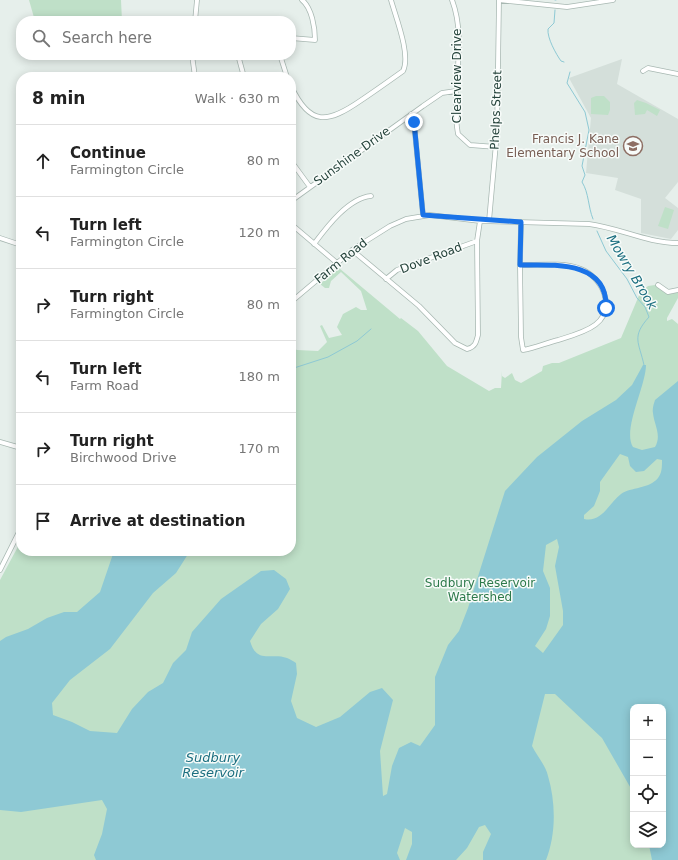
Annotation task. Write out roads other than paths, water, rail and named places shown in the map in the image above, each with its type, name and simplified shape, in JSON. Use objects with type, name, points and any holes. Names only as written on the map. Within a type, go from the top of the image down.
[{"type":"street","points":[[195,16],[197,0]]},
{"type":"street","points":[[296,39],[315,40],[315,31],[309,10],[302,0]]},
{"type":"street","points":[[296,93],[308,111],[322,117],[331,118],[347,111],[403,70],[406,65],[406,55],[391,0]]},
{"type":"street","name":"Clearview Drive","points":[[452,0],[458,24],[456,91],[458,134],[470,145],[496,146]]},
{"type":"street","points":[[499,0],[567,7],[613,0]]},
{"type":"street","name":"Phelps Street","points":[[489,221],[496,146],[499,0]]},
{"type":"street","points":[[193,60],[194,72]]},
{"type":"street","points":[[239,60],[243,72]]},
{"type":"street","points":[[282,60],[285,72]]},
{"type":"street","points":[[643,71],[648,68],[678,74]]},
{"type":"street","name":"Sunshine Drive","points":[[296,197],[442,93],[456,91]]},
{"type":"street","points":[[411,114],[414,123],[423,215]]},
{"type":"street","points":[[296,168],[310,187]]},
{"type":"street","points":[[314,244],[335,217],[360,199],[371,196]]},
{"type":"street","name":"Farm Road","points":[[296,298],[352,250],[398,222],[423,215],[480,221],[598,225],[654,241],[678,243]]},
{"type":"street","points":[[352,250],[430,316],[455,343],[467,349],[473,348],[478,335],[478,241],[480,221]]},
{"type":"street","points":[[520,265],[569,266],[588,272],[596,279],[606,299],[606,308],[598,323],[590,329],[575,335],[523,350],[520,337],[520,265],[521,222]]},
{"type":"street","points":[[296,228],[337,263]]},
{"type":"street","points":[[0,238],[16,243]]},
{"type":"street","name":"Dove Road","points":[[386,279],[397,270],[478,241]]},
{"type":"street","points":[[658,285],[668,292],[678,290]]},
{"type":"street","points":[[0,442],[16,447]]},
{"type":"street","points":[[0,570],[16,538]]},
{"type":"water","name":"Sudbury Reservoir","points":[[643,365],[646,365],[645,374],[632,419],[630,439],[633,447],[642,450],[655,447],[658,434],[653,411],[655,400],[678,381],[678,860],[652,860],[650,848],[666,848],[666,704],[630,704],[630,787],[602,738],[555,694],[545,694],[532,746],[547,772],[551,786],[554,808],[552,840],[546,860],[483,860],[483,852],[491,834],[485,825],[479,827],[467,848],[456,860],[406,860],[412,844],[412,832],[405,828],[397,853],[400,860],[96,860],[94,855],[102,834],[107,809],[102,800],[21,812],[0,810],[0,641],[6,637],[28,629],[47,618],[64,612],[77,612],[100,592],[112,556],[187,556],[176,573],[153,593],[110,649],[70,680],[52,703],[53,715],[90,731],[117,733],[132,709],[148,692],[163,683],[173,663],[186,650],[192,632],[221,599],[261,571],[274,570],[286,579],[290,589],[278,609],[261,624],[250,641],[253,648],[256,653],[261,655],[288,658],[296,663],[297,674],[291,701],[297,718],[316,727],[340,717],[370,692],[382,688],[393,700],[380,751],[383,796],[387,794],[392,766],[399,748],[411,742],[420,746],[435,725],[435,677],[448,645],[459,631],[468,608],[505,491],[537,457],[582,421],[616,400],[632,385]],"holes":[[[620,454],[628,457],[630,466],[636,472],[644,471],[657,459],[662,460],[662,470],[654,482],[621,494],[596,518],[584,519],[584,515],[594,506],[600,491],[600,482]],[[557,539],[559,547],[555,566],[563,611],[563,625],[543,653],[535,646],[546,629],[550,616],[550,588],[543,571],[546,545]]]},
{"type":"waterway","name":"Mowry Brook","points":[[555,10],[554,23],[548,29],[548,33],[554,50],[561,61],[564,62]]},
{"type":"waterway","name":"Mowry Brook","points":[[570,72],[567,83],[585,112],[589,130],[582,166],[585,175],[582,182],[586,191],[593,219]]},
{"type":"waterway","name":"Mowry Brook","points":[[597,231],[606,251],[627,279],[637,298],[645,307],[649,317],[643,324],[638,335],[644,365]]},
{"type":"waterway","points":[[296,367],[328,357],[357,341],[371,329]]},
{"type":"place","name":"Francis J. Kane Elementary School","points":[[633,146]]},
{"type":"park label","name":"Sudbury Reservoir Watershed","points":[[480,590]]}]
